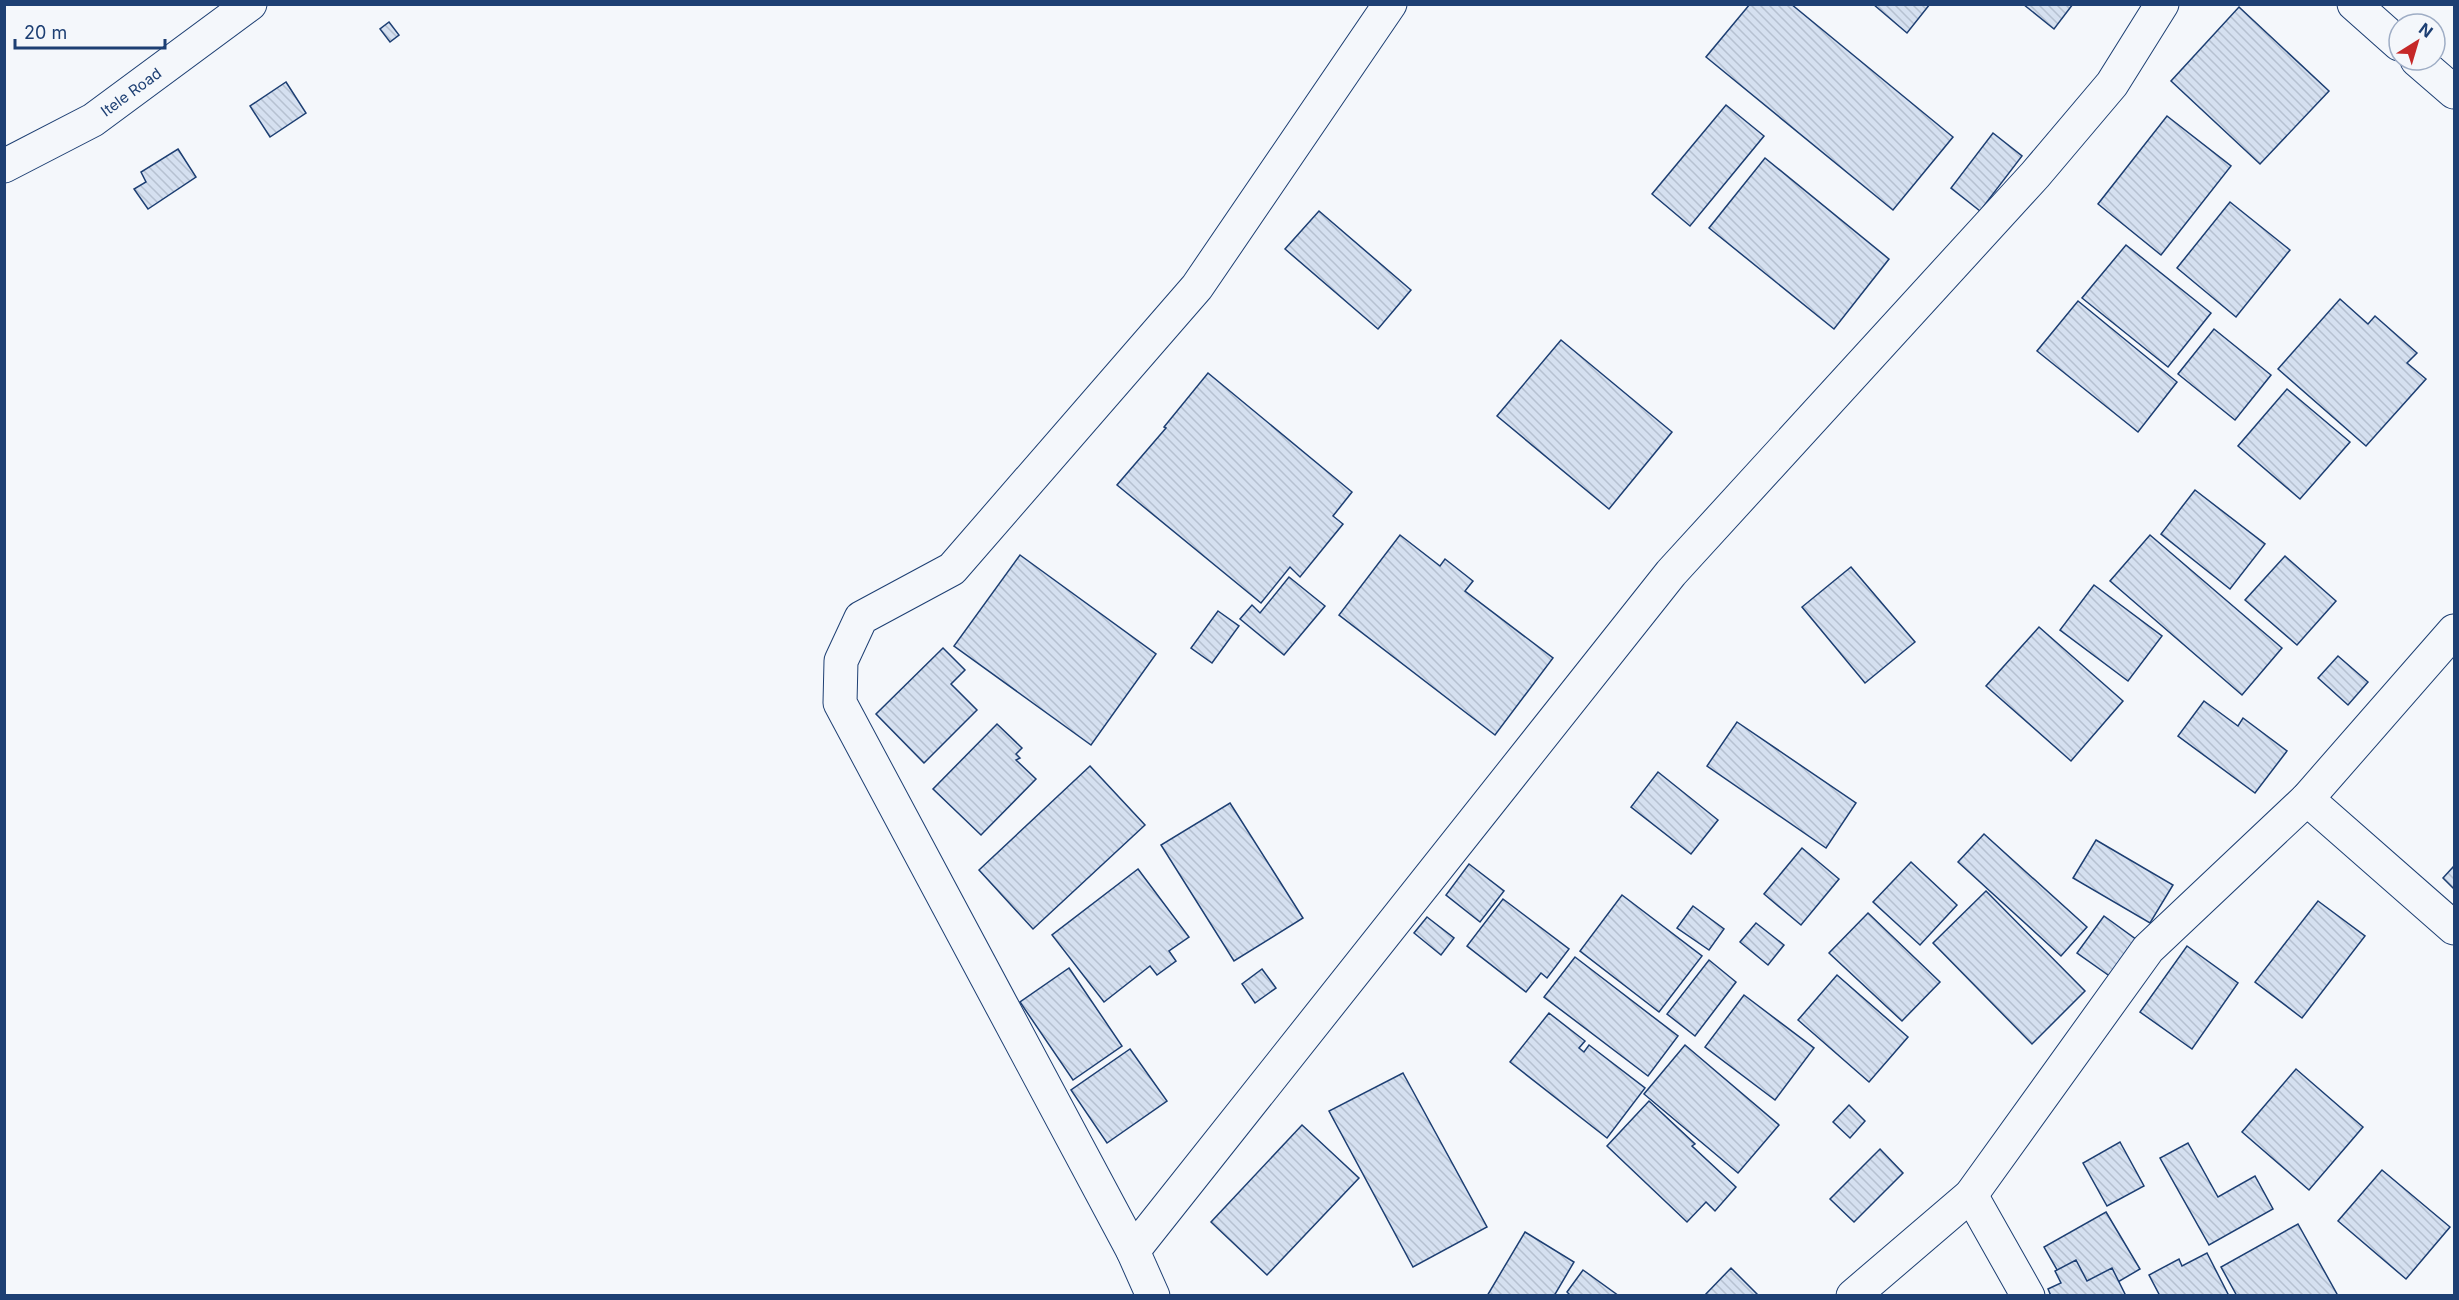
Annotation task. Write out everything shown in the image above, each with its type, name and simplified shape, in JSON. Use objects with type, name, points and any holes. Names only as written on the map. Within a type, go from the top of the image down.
[{"type":"street","name":"Itele Road","points":[[4,166],[93,120],[250,4]]},
{"type":"street","points":[[1152,1296],[1133,1251],[840,703],[841,661],[861,618],[952,569],[1197,287],[1390,4]]},
{"type":"street","points":[[1133,1251],[1671,573],[2035,175],[2112,84],[2162,4]]},
{"type":"street","points":[[2354,4],[2387,33]]},
{"type":"street","points":[[2430,72],[2454,93]]},
{"type":"street","points":[[1853,1296],[1971,1195],[2148,950],[2307,799],[2454,631]]},
{"type":"street","points":[[2307,799],[2454,928]]},
{"type":"street","points":[[1971,1195],[2028,1296]]},
{"type":"building","points":[[1750,4],[1791,4],[1953,137],[1893,210],[1706,57]]},
{"type":"building","points":[[1873,4],[1930,4],[1907,33]]},
{"type":"building","points":[[2023,4],[2073,4],[2054,29]]},
{"type":"building","points":[[2239,7],[2329,91],[2260,164],[2171,81]]},
{"type":"building","points":[[389,22],[399,35],[390,42],[380,29]]},
{"type":"building","points":[[286,82],[306,113],[270,137],[250,106]]},
{"type":"building","points":[[1726,105],[1764,136],[1690,226],[1652,194]]},
{"type":"building","points":[[2167,116],[2231,166],[2161,255],[2098,204]]},
{"type":"building","points":[[1993,133],[2022,156],[1980,211],[1951,188]]},
{"type":"building","points":[[178,149],[196,177],[148,209],[134,189],[146,182],[141,172]]},
{"type":"building","points":[[1765,158],[1889,259],[1834,329],[1709,228]]},
{"type":"building","points":[[2230,202],[2290,250],[2236,317],[2177,268]]},
{"type":"building","points":[[1319,211],[1411,290],[1378,329],[1285,249]]},
{"type":"building","points":[[2126,245],[2211,313],[2168,367],[2082,298]]},
{"type":"building","points":[[2340,299],[2368,324],[2375,316],[2417,353],[2407,363],[2426,379],[2366,446],[2278,369]]},
{"type":"building","points":[[2078,301],[2177,382],[2138,432],[2037,351]]},
{"type":"building","points":[[2214,329],[2271,375],[2235,420],[2178,374]]},
{"type":"building","points":[[1561,340],[1672,432],[1609,509],[1497,416]]},
{"type":"building","points":[[1208,373],[1352,492],[1333,516],[1343,524],[1300,577],[1290,567],[1261,603],[1117,485],[1166,428],[1164,427]]},
{"type":"building","points":[[2287,389],[2350,442],[2300,499],[2238,446]]},
{"type":"building","points":[[2195,490],[2265,544],[2230,589],[2161,534]]},
{"type":"building","points":[[1400,535],[1440,566],[1445,559],[1473,581],[1465,591],[1553,658],[1495,735],[1339,615]]},
{"type":"building","points":[[2150,535],[2282,648],[2242,695],[2110,581]]},
{"type":"building","points":[[1020,555],[1156,654],[1091,745],[954,646]]},
{"type":"building","points":[[2285,556],[2336,601],[2297,645],[2245,600]]},
{"type":"building","points":[[1851,567],[1915,642],[1865,683],[1802,607]]},
{"type":"building","points":[[1289,577],[1325,606],[1284,655],[1240,619],[1252,605],[1260,613]]},
{"type":"building","points":[[2094,585],[2162,636],[2128,681],[2060,630]]},
{"type":"building","points":[[1218,611],[1239,626],[1212,663],[1191,648]]},
{"type":"building","points":[[2039,627],[2123,701],[2071,761],[1986,686]]},
{"type":"building","points":[[943,648],[965,670],[951,684],[977,710],[924,763],[876,714]]},
{"type":"building","points":[[2338,656],[2368,682],[2348,705],[2318,678]]},
{"type":"building","points":[[2204,701],[2238,726],[2243,718],[2287,751],[2255,793],[2178,736]]},
{"type":"building","points":[[1737,722],[1856,803],[1826,848],[1707,766]]},
{"type":"building","points":[[997,724],[1022,748],[1016,754],[1020,758],[1016,760],[1036,779],[981,835],[933,789]]},
{"type":"building","points":[[1090,766],[1145,825],[1033,929],[979,870]]},
{"type":"building","points":[[1658,772],[1718,820],[1691,854],[1631,807]]},
{"type":"building","points":[[1230,803],[1303,918],[1234,961],[1161,845]]},
{"type":"building","points":[[1984,834],[2087,927],[2061,956],[1958,862]]},
{"type":"building","points":[[2096,840],[2173,885],[2150,923],[2073,878]]},
{"type":"building","points":[[1802,848],[1839,879],[1801,925],[1764,894]]},
{"type":"building","points":[[1911,862],[1957,905],[1920,945],[1873,902]]},
{"type":"building","points":[[1469,864],[1504,891],[1480,922],[1446,895]]},
{"type":"building","points":[[2454,866],[2454,889],[2443,878]]},
{"type":"building","points":[[1138,869],[1189,937],[1169,951],[1176,961],[1157,975],[1150,966],[1104,1002],[1052,935]]},
{"type":"building","points":[[1986,891],[2085,991],[2032,1044],[1933,943]]},
{"type":"building","points":[[1622,895],[1702,956],[1659,1012],[1580,951]]},
{"type":"building","points":[[1503,899],[1569,949],[1547,978],[1541,973],[1526,992],[1467,946]]},
{"type":"building","points":[[2318,901],[2365,936],[2302,1018],[2255,982]]},
{"type":"building","points":[[1693,906],[1724,929],[1709,950],[1677,928]]},
{"type":"building","points":[[1868,913],[1940,982],[1902,1021],[1829,953]]},
{"type":"building","points":[[2104,916],[2137,940],[2111,977],[2077,953]]},
{"type":"building","points":[[1427,917],[1454,938],[1441,955],[1414,933]]},
{"type":"building","points":[[1756,923],[1784,945],[1768,965],[1740,942]]},
{"type":"building","points":[[2187,946],[2238,983],[2192,1049],[2140,1012]]},
{"type":"building","points":[[1575,957],[1678,1036],[1648,1076],[1544,997]]},
{"type":"building","points":[[1709,960],[1736,982],[1695,1036],[1667,1014]]},
{"type":"building","points":[[1069,968],[1122,1046],[1073,1080],[1020,1002]]},
{"type":"building","points":[[1262,969],[1276,988],[1255,1003],[1242,984]]},
{"type":"building","points":[[1837,975],[1908,1037],[1869,1082],[1798,1020]]},
{"type":"building","points":[[1744,995],[1814,1048],[1775,1100],[1705,1047]]},
{"type":"building","points":[[1549,1013],[1585,1041],[1579,1048],[1584,1052],[1589,1045],[1645,1088],[1607,1138],[1510,1062]]},
{"type":"building","points":[[1685,1045],[1779,1125],[1738,1173],[1644,1094]]},
{"type":"building","points":[[1130,1049],[1167,1101],[1107,1143],[1071,1090]]},
{"type":"building","points":[[2296,1069],[2363,1127],[2309,1190],[2242,1132]]},
{"type":"building","points":[[1403,1073],[1487,1227],[1413,1267],[1329,1111]]},
{"type":"building","points":[[1649,1101],[1736,1187],[1715,1211],[1706,1202],[1687,1222],[1607,1146]]},
{"type":"building","points":[[1849,1105],[1865,1121],[1850,1138],[1833,1122]]},
{"type":"building","points":[[1302,1125],[1359,1178],[1267,1275],[1211,1222]]},
{"type":"building","points":[[2120,1142],[2144,1186],[2107,1206],[2083,1163]]},
{"type":"building","points":[[2188,1143],[2218,1197],[2255,1176],[2273,1209],[2209,1245],[2160,1158]]},
{"type":"building","points":[[1880,1149],[1903,1173],[1854,1222],[1830,1199]]},
{"type":"building","points":[[2382,1170],[2450,1227],[2406,1279],[2338,1221]]},
{"type":"building","points":[[2106,1212],[2140,1269],[2094,1296],[2072,1296],[2044,1247]]},
{"type":"building","points":[[2298,1224],[2337,1294],[2334,1296],[2237,1296],[2221,1267]]},
{"type":"building","points":[[1525,1232],[1574,1262],[1554,1296],[1487,1296]]},
{"type":"building","points":[[2207,1253],[2229,1296],[2160,1296],[2149,1275],[2179,1259],[2182,1266]]},
{"type":"building","points":[[2076,1260],[2087,1281],[2112,1268],[2126,1296],[2051,1296],[2048,1289],[2061,1283],[2055,1271]]},
{"type":"building","points":[[1731,1268],[1759,1296],[1704,1296]]},
{"type":"building","points":[[1583,1270],[1619,1296],[1571,1296],[1567,1292]]}]
